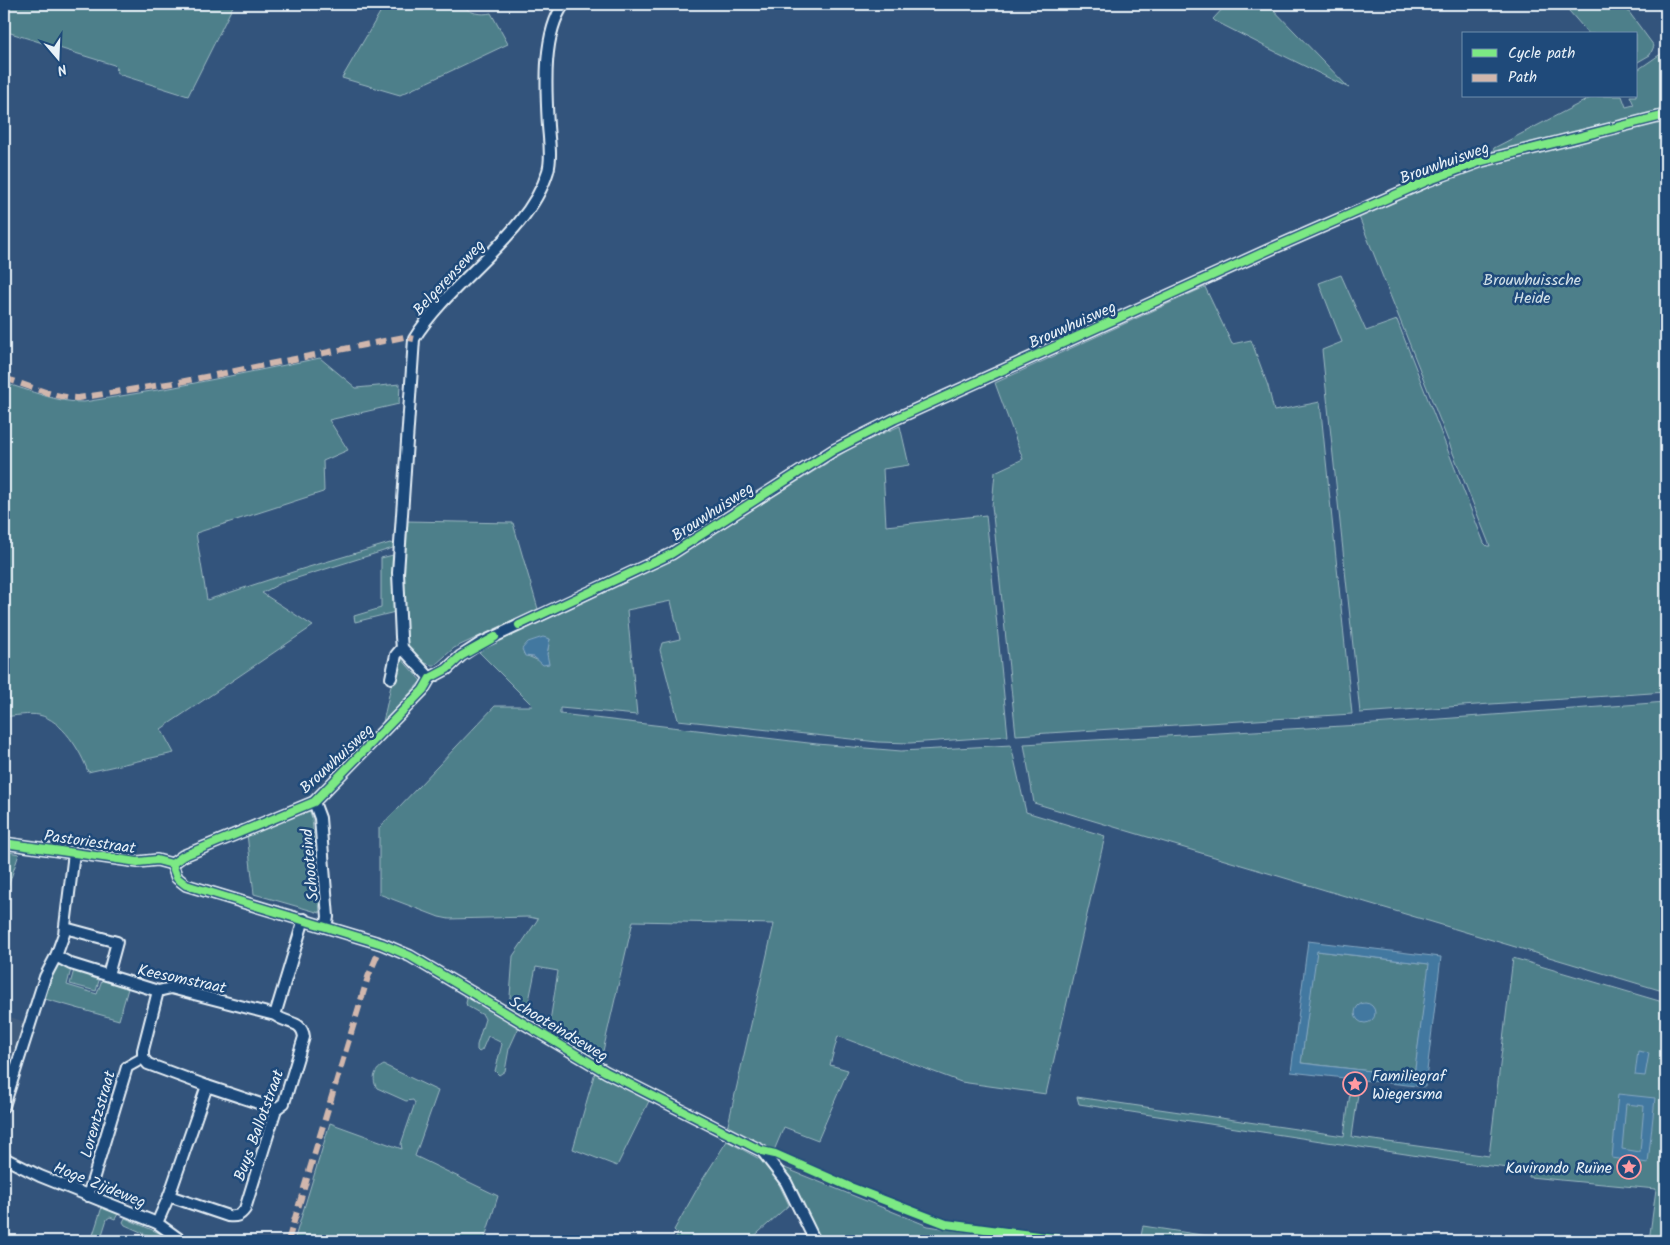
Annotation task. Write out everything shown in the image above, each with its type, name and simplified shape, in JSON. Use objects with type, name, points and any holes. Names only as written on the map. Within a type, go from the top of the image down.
[{"type":"street","name":"Belgerenseweg","points":[[391,678],[396,655],[402,648],[398,573],[414,339],[422,326],[464,279],[510,232],[536,198],[544,183],[549,168],[550,152],[546,97],[548,60],[554,22],[564,4]]},
{"type":"street","name":"Brouwhuisweg","points":[[172,864],[183,856],[314,802],[423,690],[430,678],[447,669],[461,656],[481,643],[671,554],[834,450],[895,419],[1262,253],[1427,181],[1482,161],[1666,116]]},
{"type":"street","points":[[402,648],[430,678]]},
{"type":"street","name":"Schooteind","points":[[314,802],[320,818],[328,917],[326,927]]},
{"type":"street","name":"Pastoriestraat","points":[[4,843],[138,862],[157,860],[172,864]]},
{"type":"street","points":[[4,1106],[8,1077],[45,977],[56,956],[65,928],[74,853]]},
{"type":"street","name":"Schooteindseweg","points":[[172,864],[177,878],[186,885],[304,919],[382,944],[410,956],[606,1072],[762,1151],[786,1182],[815,1241]]},
{"type":"street","points":[[275,1015],[304,919]]},
{"type":"street","points":[[65,928],[117,942],[108,975]]},
{"type":"street","name":"Keesomstraat","points":[[56,956],[70,964],[158,991],[171,988],[275,1015],[283,1021],[299,1025],[303,1030]]},
{"type":"street","points":[[158,991],[143,1050],[143,1058],[148,1064],[276,1109]]},
{"type":"street","name":"Buys Ballotstraat","points":[[169,1196],[228,1216],[235,1217],[241,1214],[245,1209],[276,1109],[284,1103],[304,1037],[303,1030]]},
{"type":"street","name":"Lorentzstraat","points":[[88,1196],[126,1066],[143,1058]]},
{"type":"street","points":[[157,1223],[169,1196],[207,1086]]},
{"type":"street","name":"Hoge Zijdeweg","points":[[4,1158],[88,1196],[157,1223],[182,1241]]},
{"type":"shaded area","points":[[543,637],[550,639],[547,654],[549,664],[543,665],[534,657],[525,656],[522,649],[528,642]]},
{"type":"shaded area","points":[[1308,941],[1441,957],[1425,1087],[1291,1072]],"holes":[[[1317,951],[1429,964],[1414,1076],[1301,1063]]]},
{"type":"shaded area","points":[[1365,1003],[1372,1006],[1375,1013],[1372,1020],[1365,1023],[1358,1020],[1355,1013],[1358,1006]]},
{"type":"shaded area","points":[[4,1015],[25,1022],[12,1063],[4,1068]]},
{"type":"shaded area","points":[[1638,1051],[1649,1053],[1645,1076],[1635,1075]]},
{"type":"shaded area","points":[[1618,1094],[1655,1098],[1648,1163],[1612,1158]],"holes":[[[1626,1104],[1644,1106],[1640,1152],[1622,1149]]]},
{"type":"green space","points":[[4,4],[234,4],[188,96],[121,75],[117,73],[114,65],[4,31]]},
{"type":"green space","points":[[385,4],[462,4],[468,10],[475,13],[491,13],[508,44],[400,95],[342,78]]},
{"type":"green space","points":[[1227,4],[1268,4],[1349,88],[1215,21],[1213,19]]},
{"type":"green space","points":[[1563,4],[1623,4],[1654,46],[1650,55],[1638,62],[1638,32],[1587,32]]},
{"type":"green space","points":[[1656,4],[1666,4],[1666,21],[1664,21]]},
{"type":"green space","name":"Brouwhuissche Heide","points":[[1666,40],[1666,532],[1663,533],[1666,535],[1666,692],[1360,713],[1322,350],[1342,342],[1319,283],[1341,275],[1366,331],[1397,320],[1484,543],[1490,546],[1359,217],[1499,155],[1492,152],[1494,148],[1590,98],[1623,98],[1626,107],[1634,105],[1631,98],[1638,98],[1638,70],[1665,51],[1663,41]]},
{"type":"green space","points":[[1205,287],[1232,344],[1251,340],[1268,386],[1274,411],[1320,402],[1352,714],[1016,735],[992,506],[995,472],[1023,459],[995,383]]},
{"type":"green space","points":[[320,358],[356,388],[400,384],[399,404],[329,420],[348,450],[323,461],[323,492],[196,533],[207,600],[390,543],[393,544],[393,548],[281,583],[262,593],[313,626],[161,729],[174,753],[88,772],[81,755],[70,738],[55,723],[35,714],[4,717],[4,383],[54,398],[84,402],[170,388]]},
{"type":"green space","points":[[900,426],[909,465],[883,469],[886,526],[986,515],[1008,736],[910,743],[878,742],[678,720],[660,650],[662,643],[680,639],[671,601],[627,610],[637,715],[560,708],[560,714],[817,744],[901,751],[1011,745],[1026,812],[1105,836],[1046,1094],[961,1082],[838,1036],[830,1065],[848,1070],[818,1140],[784,1127],[773,1153],[727,1129],[774,924],[633,921],[600,1064],[548,1034],[558,971],[536,967],[525,1020],[509,1010],[513,956],[538,919],[529,917],[449,919],[379,894],[379,828],[495,706],[533,706],[477,650],[670,561],[856,445]],"holes":[[[550,639],[547,654],[537,660],[523,653]]]},
{"type":"green space","points":[[405,521],[513,523],[538,609],[454,648],[435,665],[421,660],[409,647],[404,632]]},
{"type":"green space","points":[[393,555],[395,612],[355,622],[354,616],[381,608],[381,558]]},
{"type":"green space","points":[[400,657],[421,681],[383,722],[396,663]]},
{"type":"green space","points":[[1666,702],[1666,992],[1034,803],[1024,744],[1360,725]]},
{"type":"green space","points":[[309,809],[312,818],[320,913],[254,894],[247,834]]},
{"type":"green space","points":[[4,851],[19,854],[4,899]]},
{"type":"green space","points":[[1316,951],[1430,964],[1414,1076],[1301,1063]]},
{"type":"green space","points":[[1513,958],[1666,1003],[1666,1241],[1649,1241],[1656,1189],[1529,1177],[1529,1170],[1471,1164],[1079,1104],[1077,1097],[1344,1136],[1352,1079],[1360,1080],[1352,1137],[1489,1156]]},
{"type":"green space","points":[[55,964],[71,969],[67,985],[97,994],[103,977],[129,985],[119,1020],[45,999]]},
{"type":"green space","points":[[74,970],[100,977],[96,991],[70,984]]},
{"type":"green space","points":[[471,997],[519,1027],[509,1049],[505,1071],[499,1075],[495,1071],[502,1044],[488,1036],[482,1050],[479,1052],[477,1050],[485,1019],[483,1015],[467,1006],[467,999]]},
{"type":"green space","points":[[384,1065],[438,1091],[415,1156],[498,1196],[484,1241],[294,1241],[330,1123],[402,1149],[401,1144],[415,1103],[413,1100],[406,1101],[377,1088],[374,1078],[378,1069]]},
{"type":"green space","points":[[595,1072],[649,1101],[617,1166],[573,1149]]},
{"type":"green space","points":[[727,1141],[765,1162],[772,1170],[789,1205],[749,1241],[674,1241],[678,1234],[674,1230]]},
{"type":"green space","points":[[780,1166],[928,1226],[1031,1241],[818,1241]]},
{"type":"green space","points":[[102,1207],[118,1214],[115,1219],[110,1217],[107,1219],[100,1241],[91,1241]]},
{"type":"green space","points":[[125,1218],[175,1241],[161,1241],[125,1225],[123,1222]]},
{"type":"green space","points":[[1143,1226],[1208,1236],[1207,1241],[1140,1241]]},
{"type":"marked path","points":[[4,378],[51,394],[78,398],[180,382],[404,337],[414,339]]},
{"type":"marked path","points":[[288,1241],[368,977],[382,944]]},
{"type":"cycle path","points":[[519,625],[671,554],[834,450],[895,419],[1271,249],[1427,181],[1482,161],[1666,115]]},
{"type":"cycle path","points":[[172,864],[183,856],[314,802],[423,690],[430,678],[447,669],[461,656],[495,637]]},
{"type":"cycle path","points":[[4,843],[138,862],[157,860],[172,864]]},
{"type":"cycle path","points":[[172,864],[177,878],[186,885],[382,944],[410,956],[606,1072],[762,1151],[775,1154],[850,1187],[946,1224],[1076,1241]]},
{"type":"place","name":"Familiegraf Wiegersma","points":[[1355,1084]]},
{"type":"place","name":"Kavirondo Ruïne","points":[[1629,1167]]}]
